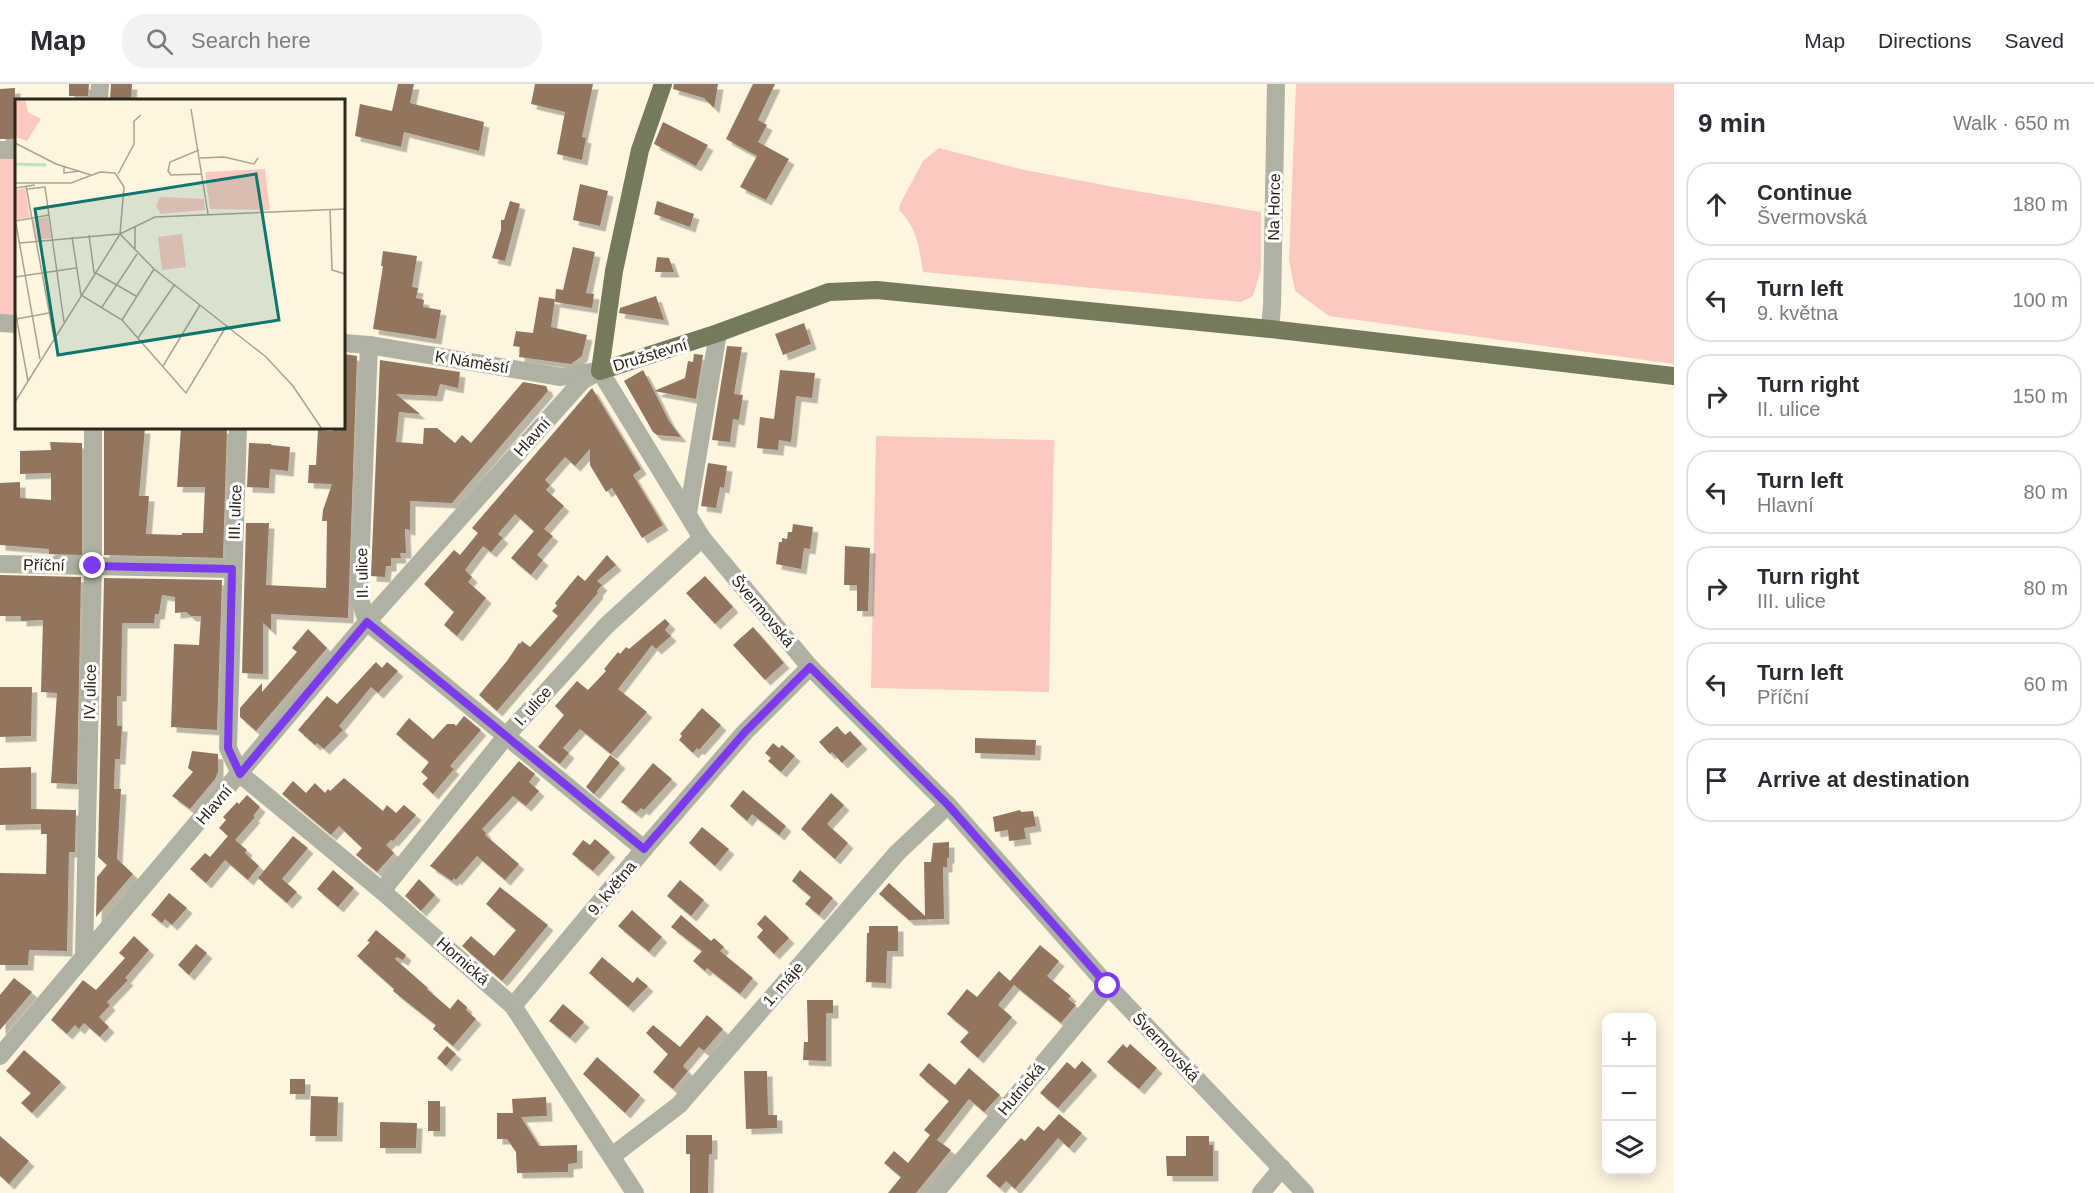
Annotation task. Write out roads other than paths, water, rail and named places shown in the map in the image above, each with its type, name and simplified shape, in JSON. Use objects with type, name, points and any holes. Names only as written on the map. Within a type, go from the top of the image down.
[{"type":"main road","name":"Družstevní","points":[[663,84],[638,161],[614,271],[600,370],[718,333],[829,292],[877,290],[1270,329],[1674,376]]},
{"type":"street","points":[[99,99],[100,84]]},
{"type":"street","name":"Na Horce","points":[[1270,329],[1276,84]]},
{"type":"street","points":[[0,322],[15,324]]},
{"type":"street","points":[[688,513],[718,333]]},
{"type":"street","name":"K Náměstí","points":[[345,343],[369,345],[561,377],[600,370]]},
{"type":"street","name":"II. ulice","points":[[369,345],[359,596],[367,622],[644,849]]},
{"type":"street","name":"Švermovská","points":[[600,370],[702,538],[810,667],[948,805],[1108,986],[1305,1193]]},
{"type":"street","name":"Hlavní","points":[[0,1056],[367,622],[582,381],[600,370]]},
{"type":"street","name":"IV. ulice","points":[[84,956],[93,566],[93,429]]},
{"type":"street","name":"III. ulice","points":[[238,429],[228,748],[240,774]]},
{"type":"street","name":"I. ulice","points":[[382,891],[506,736],[606,626],[702,538]]},
{"type":"street","name":"Příční","points":[[0,564],[232,569]]},
{"type":"street","name":"9. května","points":[[513,1006],[745,732],[810,667]]},
{"type":"street","name":"Hornická","points":[[240,774],[382,891],[513,1006],[635,1193]]},
{"type":"street","name":"1. máje","points":[[612,1156],[679,1105],[897,852],[948,805]]},
{"type":"street","name":"Hutnická","points":[[934,1193],[1108,986]]},
{"type":"street","points":[[1261,1193],[1282,1168]]}]
